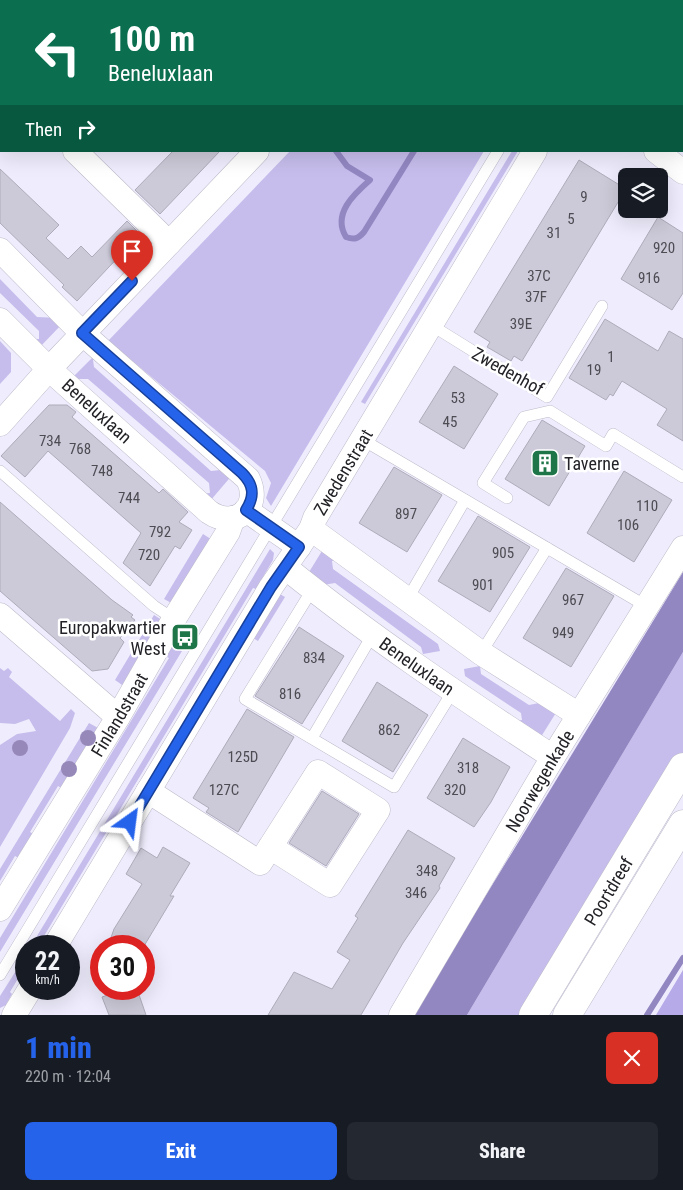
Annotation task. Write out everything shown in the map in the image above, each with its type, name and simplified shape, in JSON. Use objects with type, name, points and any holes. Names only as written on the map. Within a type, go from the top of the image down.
[{"type":"main road","name":"Poortdreef","points":[[533,1015],[683,767]]},
{"type":"main road","name":"Poortdreef","points":[[567,1015],[683,824]]},
{"type":"street","points":[[77,152],[169,242]]},
{"type":"street","points":[[0,424],[82,333],[255,152]]},
{"type":"street","name":"Zwedenstraat","points":[[62,935],[285,567],[305,538],[315,518],[534,152]]},
{"type":"street","points":[[657,152],[683,172]]},
{"type":"street","points":[[0,250],[82,333],[248,479],[253,495],[240,514]]},
{"type":"street","name":"Beneluxlaan","points":[[0,320],[49,369],[209,512],[216,516],[240,514],[270,528],[305,538],[330,541],[407,600],[481,653],[579,715]]},
{"type":"street","name":"Finlandstraat","points":[[0,909],[118,717],[174,619],[240,514]]},
{"type":"street","name":"Noorwegenkade","points":[[401,1015],[553,757],[683,548]]},
{"type":"street","name":"Beneluxlaan","points":[[285,567],[312,590],[453,691],[553,757]]},
{"type":"street","points":[[0,615],[96,701],[118,717]]},
{"type":"street","points":[[148,791],[260,863],[270,847],[318,772],[378,810],[330,886],[270,847]]},
{"type":"street","points":[[14,1015],[23,1000]]},
{"type":"lane","points":[[0,975],[497,152]]},
{"type":"lane","name":"Zwedenhof","points":[[431,326],[547,397],[602,306]]},
{"type":"lane","name":"Zwedenhof","points":[[507,498],[483,483],[524,417],[550,411],[606,446],[613,434],[683,478]]},
{"type":"lane","points":[[362,440],[646,606]]},
{"type":"lane","points":[[0,471],[154,606],[174,619]]},
{"type":"lane","points":[[407,600],[465,500]]},
{"type":"lane","points":[[481,653],[547,548]]},
{"type":"lane","points":[[312,590],[245,699],[394,787],[453,691]]},
{"type":"lane","points":[[312,738],[374,634]]},
{"type":"shaded area","points":[[289,152],[483,152],[271,506],[266,498],[271,483],[265,471],[108,341]]},
{"type":"shaded area","points":[[511,152],[517,152],[365,404],[361,402]]},
{"type":"shaded area","points":[[0,279],[37,317],[59,318],[64,322],[38,349],[28,339],[39,339],[39,331],[0,293]]},
{"type":"shaded area","points":[[0,341],[11,353],[11,372],[0,384]]},
{"type":"shaded area","points":[[97,353],[104,360],[93,360],[94,367],[211,471],[230,469],[234,473],[210,501],[201,494],[210,493],[209,483],[88,379],[71,379]]},
{"type":"shaded area","points":[[203,534],[214,541],[175,605],[164,599]]},
{"type":"shaded area","points":[[325,546],[343,559],[332,561],[333,569],[438,644],[440,651],[423,654],[421,647],[335,583],[317,586],[306,577]]},
{"type":"shaded area","points":[[270,549],[274,553],[273,560],[256,589],[253,588],[45,935],[38,935]]},
{"type":"shaded area","points":[[683,572],[683,652],[467,1015],[413,1015]]},
{"type":"shaded area","points":[[278,593],[285,597],[258,641],[251,637]]},
{"type":"shaded area","points":[[154,615],[165,622],[125,687],[115,680]]},
{"type":"shaded area","points":[[172,645],[182,651],[0,952],[0,938],[169,658],[162,654]]},
{"type":"shaded area","points":[[683,652],[683,754],[525,1015],[467,1015]]},
{"type":"shaded area","points":[[480,666],[481,674],[529,705],[549,701],[559,708],[539,740],[511,722],[522,720],[521,713],[465,676],[464,669]]},
{"type":"shaded area","points":[[0,668],[4,671],[8,668],[12,672],[9,677],[60,721],[71,709],[75,713],[70,728],[0,847],[0,745],[17,734],[36,731],[29,719],[15,724],[0,723]]},
{"type":"shaded area","points":[[89,723],[100,729],[63,789],[58,786],[30,832],[35,835],[21,859],[15,856],[0,881],[0,869]]},
{"type":"shaded area","points":[[683,970],[683,1015],[656,1015]]},
{"type":"shaded area","points":[[15,972],[15,984],[10,992],[12,994],[6,1005],[0,1008],[0,996]]},
{"type":"building","points":[[172,152],[219,152],[160,214],[135,190]]},
{"type":"building","points":[[579,160],[618,184],[618,202],[522,361],[514,356],[511,361],[487,347],[490,342],[474,332]]},
{"type":"building","points":[[0,169],[59,225],[46,238],[68,259],[81,246],[92,257],[127,221],[140,234],[77,301],[62,287],[64,285],[0,223]]},
{"type":"building","points":[[657,218],[683,233],[683,293],[672,310],[621,279]]},
{"type":"building","points":[[605,319],[658,351],[669,331],[683,339],[683,441],[657,425],[667,409],[622,381],[613,396],[610,394],[606,400],[569,378]]},
{"type":"building","points":[[454,366],[498,394],[464,449],[419,422]]},
{"type":"building","points":[[49,405],[67,405],[76,412],[72,417],[159,493],[163,489],[188,512],[179,522],[192,530],[180,549],[175,546],[150,586],[123,563],[141,533],[48,451],[25,477],[1,456]]},
{"type":"building","name":"Taverne","points":[[542,420],[585,446],[549,506],[505,479]]},
{"type":"building","points":[[394,467],[442,495],[407,552],[359,523]]},
{"type":"building","points":[[624,471],[672,500],[634,562],[587,533]]},
{"type":"building","points":[[0,502],[112,600],[133,615],[131,617],[135,620],[120,638],[124,642],[108,669],[92,671],[0,591]]},
{"type":"building","points":[[478,516],[530,547],[490,612],[438,581]]},
{"type":"building","points":[[566,568],[614,596],[571,667],[523,638]]},
{"type":"building","points":[[299,627],[344,656],[302,724],[255,696]]},
{"type":"building","points":[[377,682],[428,715],[393,772],[342,741]]},
{"type":"building","points":[[247,709],[294,737],[238,832],[206,812],[209,808],[193,798]]},
{"type":"building","points":[[463,738],[510,767],[491,802],[474,827],[427,798]]},
{"type":"building","points":[[322,791],[359,814],[326,866],[289,843]]},
{"type":"building","points":[[408,830],[455,858],[439,886],[440,888],[403,943],[361,1015],[268,1015],[294,972],[332,989],[350,960],[337,952],[358,918],[355,916]]},
{"type":"building","points":[[163,847],[190,863],[170,896],[174,896],[151,935],[112,935],[142,884],[126,874],[141,848],[157,858]]},
{"type":"building","points":[[103,1000],[141,1000],[146,1015],[109,1015]]},
{"type":"waterway","points":[[337,152],[347,166],[370,180],[352,198],[343,213],[342,229],[346,237],[354,239],[364,232],[413,152]]},
{"type":"waterway","points":[[647,1015],[683,958]]},
{"type":"place","name":"Taverne","points":[[545,463]]},
{"type":"place","name":"Europakwartier West","points":[[185,637]]},
{"type":"route","points":[[130,822],[271,587],[299,547],[246,510],[251,503],[253,495],[252,487],[242,473],[82,333],[132,281]]}]
